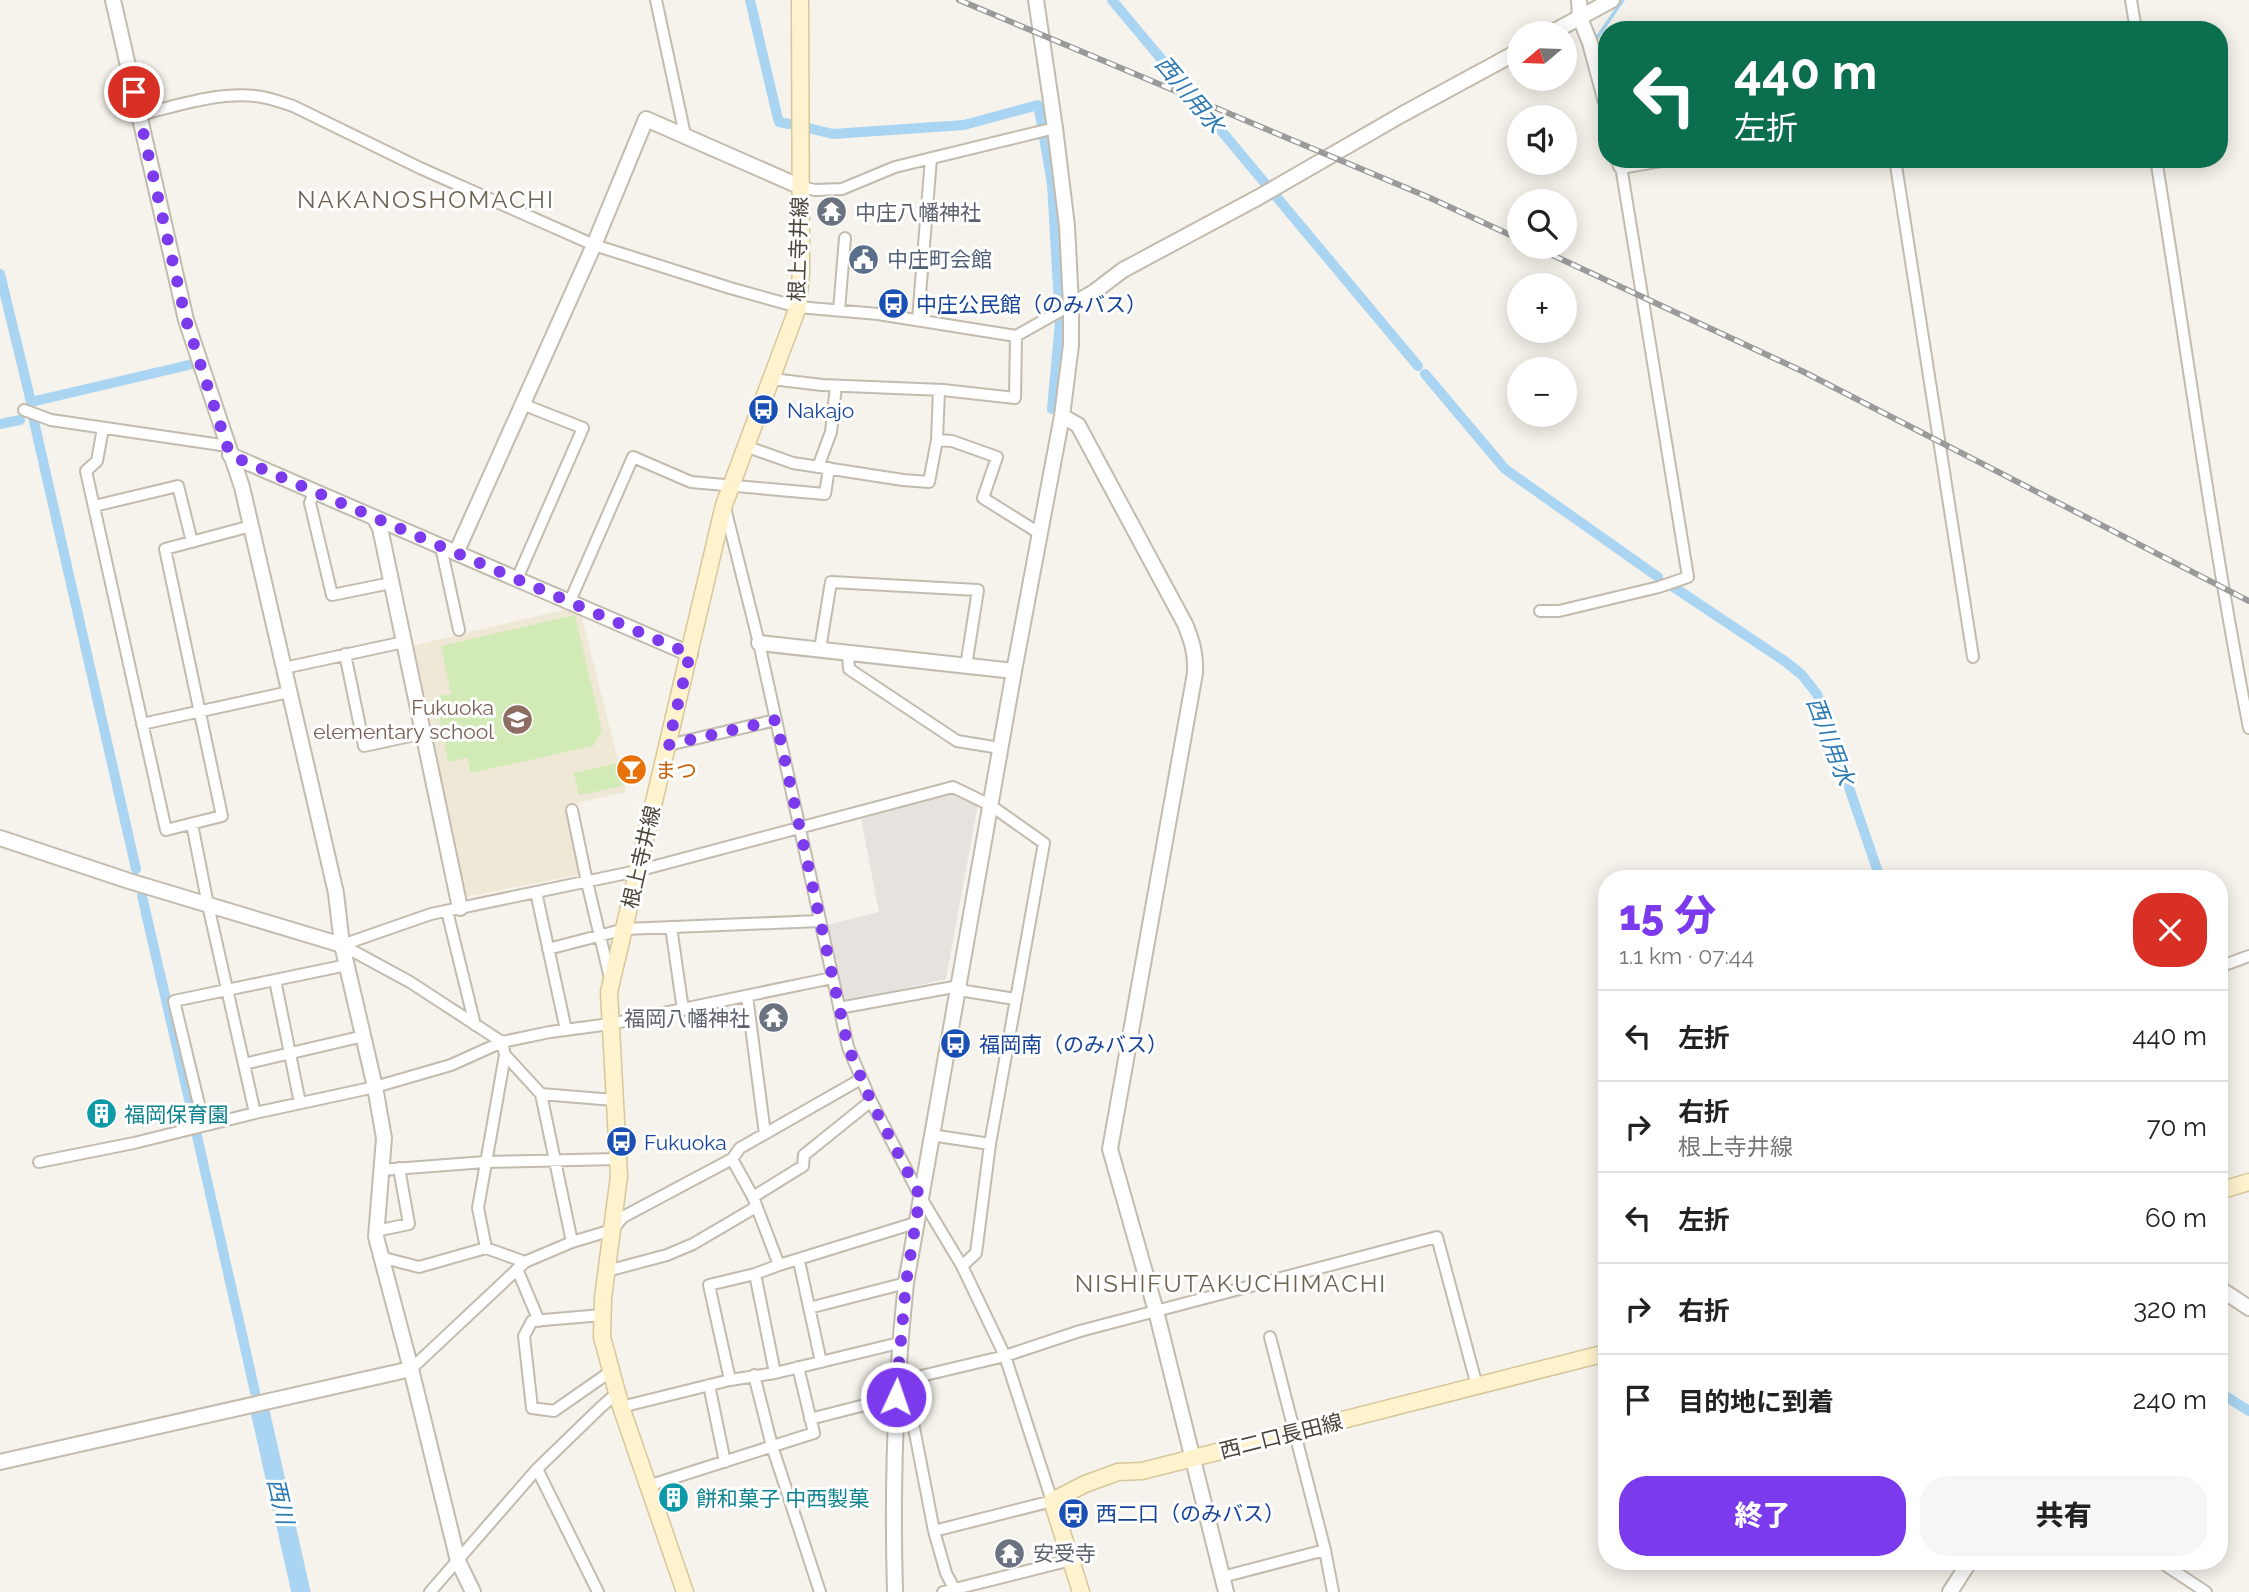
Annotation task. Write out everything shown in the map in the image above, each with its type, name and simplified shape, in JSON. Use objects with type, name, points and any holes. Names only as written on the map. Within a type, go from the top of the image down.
[{"type":"main road","name":"根上寺井線","points":[[685,1592],[619,1400],[602,1337],[602,1315],[619,1176],[609,992],[724,505],[798,307],[801,187],[800,0]]},
{"type":"main road","points":[[2228,1188],[2249,1182]]},
{"type":"main road","name":"西二口長田線","points":[[1052,1501],[1085,1484],[1118,1472],[1142,1471],[1598,1355]]},
{"type":"main road","points":[[1052,1501],[1081,1592]]},
{"type":"street","points":[[113,0],[186,320],[242,487],[336,893],[342,945],[364,1036],[384,1138],[376,1231],[380,1257],[411,1369],[458,1562],[472,1592]]},
{"type":"street","points":[[656,0],[685,135]]},
{"type":"street","points":[[895,1592],[896,1382],[906,1283],[1000,748],[1062,416],[1071,345],[1067,226],[1036,0]]},
{"type":"street","points":[[1578,0],[1580,18],[1598,72]]},
{"type":"street","points":[[1574,21],[1612,0]]},
{"type":"street","points":[[2131,0],[2134,21]]},
{"type":"street","points":[[139,115],[223,96],[255,96],[274,100],[293,106],[420,168],[594,245],[798,307],[918,320],[1016,336],[1094,292],[1123,270],[1507,58]]},
{"type":"street","points":[[456,553],[594,245],[646,119],[815,191],[842,189],[895,167],[1055,128]]},
{"type":"street","points":[[918,320],[931,158]]},
{"type":"street","points":[[1540,611],[1559,611],[1659,587],[1688,576],[1621,168]]},
{"type":"street","points":[[1896,168],[1973,657]]},
{"type":"street","points":[[2157,168],[2227,617],[2249,728]]},
{"type":"street","points":[[839,310],[845,238]]},
{"type":"street","points":[[772,379],[1015,398],[1016,336]]},
{"type":"street","points":[[570,601],[633,457],[691,482],[825,494],[823,468],[831,432],[836,386]]},
{"type":"street","points":[[745,446],[793,463],[929,482],[937,440],[939,390]]},
{"type":"street","points":[[517,579],[583,428],[522,404]]},
{"type":"street","points":[[24,410],[51,420],[229,451],[376,519],[690,654]]},
{"type":"street","points":[[1062,416],[1078,425],[1185,624],[1196,656],[1163,860],[1110,1149],[1156,1311],[1226,1592]]},
{"type":"street","points":[[103,428],[97,461],[86,471],[166,830],[222,816],[165,549],[251,526]]},
{"type":"street","points":[[937,440],[952,441],[997,457],[983,498],[1039,533]]},
{"type":"street","points":[[94,506],[178,486],[192,542]]},
{"type":"street","points":[[314,491],[310,503],[331,594],[391,583]]},
{"type":"street","points":[[724,505],[759,643],[848,1047],[871,1101],[920,1196],[962,1266],[1005,1356],[1052,1501],[934,1531]]},
{"type":"street","points":[[376,519],[424,733],[475,1025]]},
{"type":"street","points":[[441,547],[459,630]]},
{"type":"street","points":[[820,649],[831,583],[978,590],[966,666]]},
{"type":"street","points":[[284,668],[404,642]]},
{"type":"street","points":[[759,643],[1014,671]]},
{"type":"street","points":[[848,653],[849,669],[957,741],[1000,748]]},
{"type":"street","points":[[345,654],[364,746],[424,733]]},
{"type":"street","points":[[142,724],[289,692]]},
{"type":"street","points":[[668,745],[776,720]]},
{"type":"street","points":[[342,945],[431,914],[637,871],[953,787],[990,805],[1044,844],[990,1144],[975,1253],[962,1266]]},
{"type":"street","points":[[572,810],[612,984]]},
{"type":"street","points":[[191,824],[256,1113]]},
{"type":"street","points":[[0,838],[129,881],[342,945],[410,982],[502,1042],[505,1055],[478,1208],[486,1248]]},
{"type":"street","points":[[536,892],[566,1030]]},
{"type":"street","points":[[548,948],[625,929],[820,921]]},
{"type":"street","points":[[671,927],[683,1010]]},
{"type":"street","points":[[2228,964],[2249,956]]},
{"type":"street","points":[[204,1125],[174,1001],[347,965]]},
{"type":"street","points":[[39,1162],[134,1143],[375,1087],[451,1065],[502,1042],[683,1010],[832,978]]},
{"type":"street","points":[[275,980],[300,1103]]},
{"type":"street","points":[[959,986],[965,991],[1015,999]]},
{"type":"street","points":[[839,1008],[959,986]]},
{"type":"street","points":[[747,996],[765,1134]]},
{"type":"street","points":[[244,1064],[364,1036]]},
{"type":"street","points":[[505,1055],[541,1094],[572,1242]]},
{"type":"street","points":[[0,1462],[411,1369],[521,1266],[572,1242],[612,1230],[623,1217],[732,1159],[740,1149],[861,1079]]},
{"type":"street","points":[[541,1094],[614,1100]]},
{"type":"street","points":[[607,1271],[667,1255],[694,1244],[803,1166],[804,1155],[871,1101]]},
{"type":"street","points":[[931,1135],[990,1144]]},
{"type":"street","points":[[381,1170],[485,1162],[618,1159]]},
{"type":"street","points":[[732,1159],[754,1202],[779,1265]]},
{"type":"street","points":[[376,1231],[410,1224],[398,1168]]},
{"type":"street","points":[[730,1380],[709,1285],[799,1261],[915,1223]]},
{"type":"street","points":[[896,1382],[1005,1356],[1080,1331],[1437,1237],[1477,1386]]},
{"type":"street","points":[[380,1257],[419,1267],[486,1248],[521,1266],[539,1321]]},
{"type":"street","points":[[799,1261],[821,1362]]},
{"type":"street","points":[[755,1274],[775,1373]]},
{"type":"street","points":[[809,1308],[906,1283]]},
{"type":"street","points":[[2228,1294],[2249,1307]]},
{"type":"street","points":[[602,1315],[532,1321],[524,1336],[532,1409],[554,1411],[610,1372]]},
{"type":"street","points":[[1270,1337],[1325,1550],[1333,1592]]},
{"type":"street","points":[[430,1592],[537,1469],[601,1407],[619,1400],[775,1373],[899,1343]]},
{"type":"street","points":[[648,1486],[814,1433],[798,1367]]},
{"type":"street","points":[[754,1375],[772,1446],[820,1592]]},
{"type":"street","points":[[896,1382],[908,1396],[934,1531],[951,1591],[1071,1560]]},
{"type":"street","points":[[709,1385],[725,1462]]},
{"type":"street","points":[[810,1419],[896,1397]]},
{"type":"street","points":[[537,1469],[598,1592]]},
{"type":"street","points":[[1222,1577],[1325,1550]]},
{"type":"street","points":[[1950,1592],[1964,1570]]},
{"type":"street","points":[[2173,1570],[2206,1592]]},
{"type":"shaded area","name":"Fukuoka elementary school","points":[[579,606],[626,792],[568,805],[582,874],[465,897],[412,646]]},
{"type":"shaded area","points":[[952,792],[978,804],[946,979],[845,1002],[827,925],[879,912],[861,819]]},
{"type":"green space","points":[[575,615],[602,731],[593,746],[471,773],[467,758],[448,762],[436,697],[451,694],[441,646]]},
{"type":"green space","points":[[618,763],[623,786],[579,795],[574,773]]},
{"type":"waterway","points":[[750,0],[779,122],[789,124]]},
{"type":"waterway","name":"西川用水","points":[[1112,0],[1269,188]]},
{"type":"waterway","points":[[1608,21],[1623,0]]},
{"type":"waterway","points":[[808,128],[833,134],[964,125],[1038,105],[1042,126]]},
{"type":"waterway","points":[[1044,138],[1052,184],[1059,305]]},
{"type":"waterway","name":"西川用水","points":[[1274,194],[1418,366]]},
{"type":"waterway","points":[[0,274],[31,402],[193,364]]},
{"type":"waterway","points":[[1052,409],[1060,322]]},
{"type":"waterway","name":"西川用水","points":[[1425,374],[1505,469],[1658,577]]},
{"type":"waterway","points":[[33,417],[136,869]]},
{"type":"waterway","points":[[0,424],[20,420]]},
{"type":"waterway","name":"西川用水","points":[[1672,586],[1786,662],[1802,675],[1817,694],[1877,870]]},
{"type":"waterway","points":[[142,896],[193,1117]]},
{"type":"waterway","points":[[197,1136],[255,1392]]},
{"type":"waterway","name":"西川用水","points":[[2228,1398],[2249,1411]]},
{"type":"waterway","name":"西川","points":[[260,1411],[301,1592]]},
{"type":"railway","points":[[959,0],[1428,197],[1507,233]]},
{"type":"railway","points":[[1561,259],[1804,372],[2249,601]]},
{"type":"place","name":"中庄八幡神社","points":[[832,212]]},
{"type":"place","name":"中庄町会館","points":[[864,259]]},
{"type":"place","name":"中庄公民館（のみバス）","points":[[893,304]]},
{"type":"place","name":"Nakajo","points":[[764,410]]},
{"type":"place","name":"Fukuoka elementary school","points":[[517,719]]},
{"type":"place","name":"まつ","points":[[632,770]]},
{"type":"place","name":"福岡八幡神社","points":[[773,1018]]},
{"type":"place","name":"福岡南（のみバス）","points":[[956,1044]]},
{"type":"place","name":"福岡保育園","points":[[101,1114]]},
{"type":"place","name":"Fukuoka","points":[[621,1142]]},
{"type":"place","name":"餅和菓子 中西製菓","points":[[673,1498]]},
{"type":"place","name":"西二口（のみバス）","points":[[1073,1513]]},
{"type":"place","name":"安受寺","points":[[1010,1553]]},
{"type":"district","name":"NAKANOSHOMACHI","points":[[426,199]]},
{"type":"district","name":"NISHIFUTAKUCHIMACHI","points":[[1231,1283]]},
{"type":"route","points":[[134,92],[186,320],[230,455],[690,654],[668,745],[776,720],[848,1047],[871,1101],[920,1196],[906,1283],[896,1397]]}]
